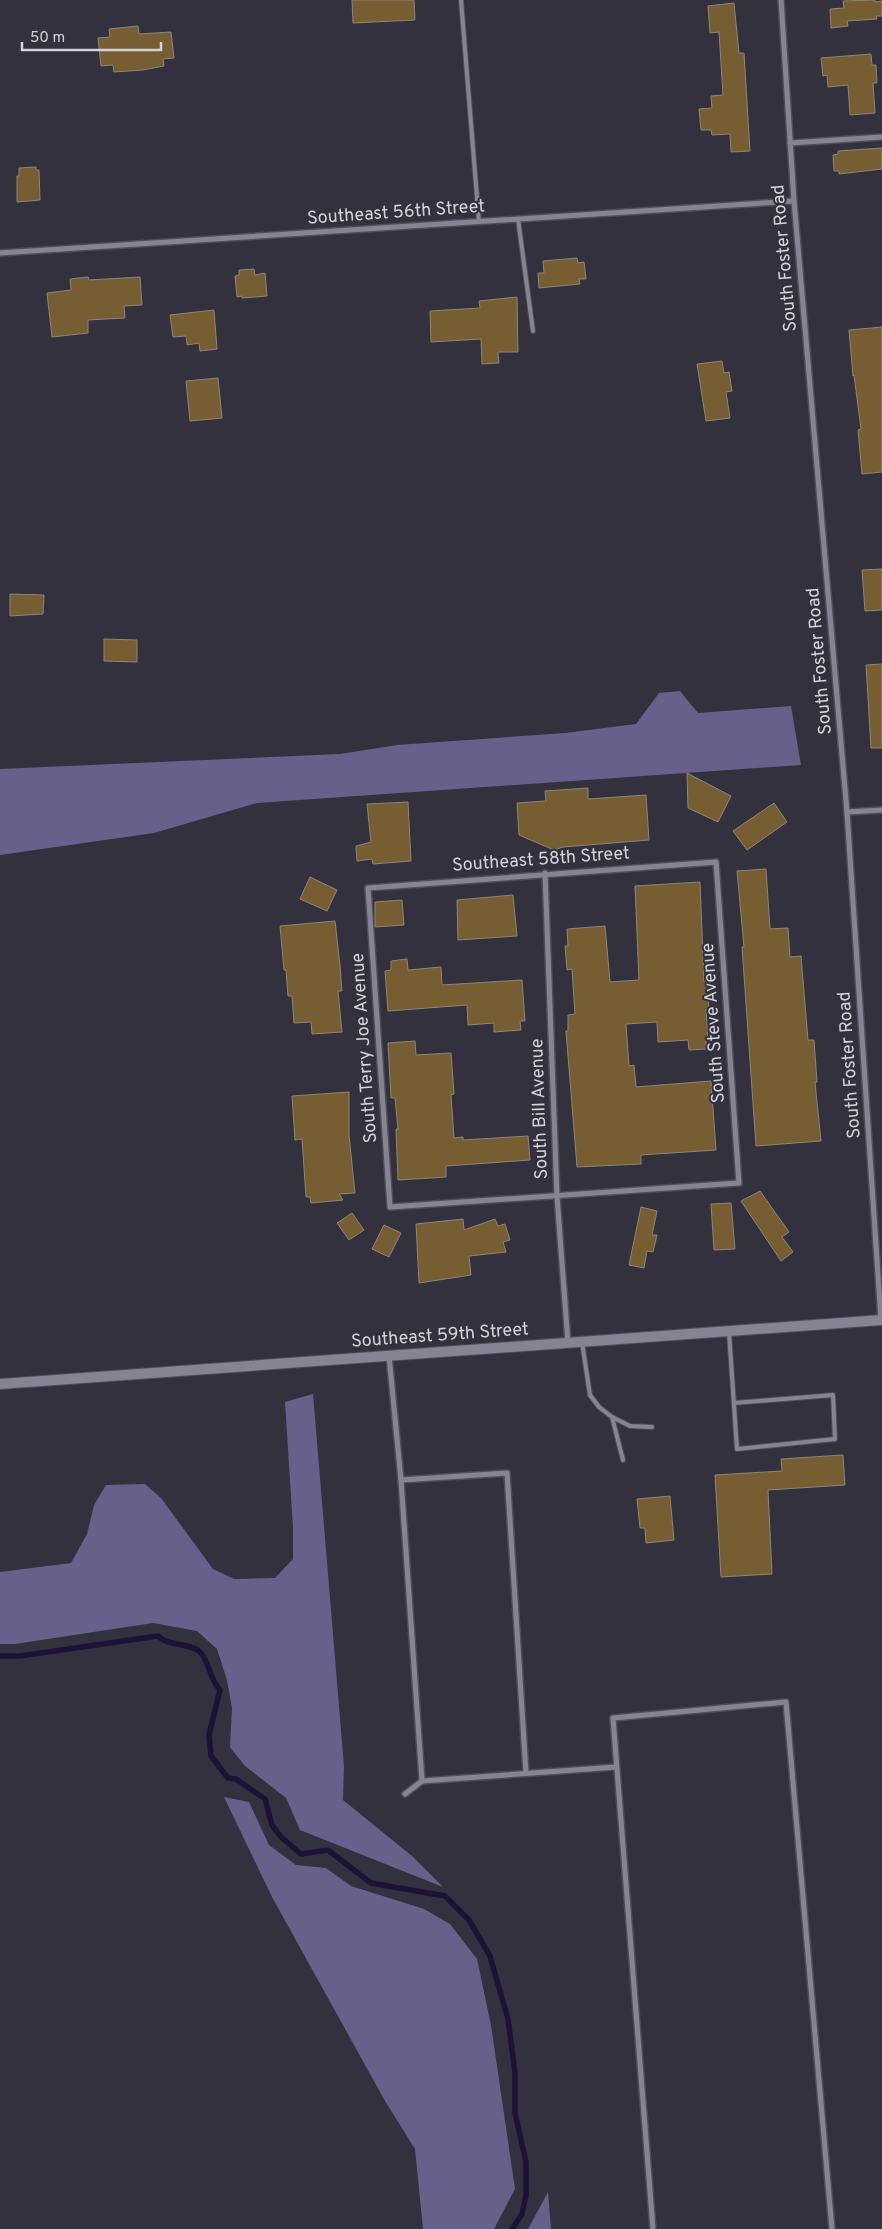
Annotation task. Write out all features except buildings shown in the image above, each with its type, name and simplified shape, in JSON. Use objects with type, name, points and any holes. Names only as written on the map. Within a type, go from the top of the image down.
[{"type":"main road","name":"Southeast 59th Street","points":[[0,1384],[882,1320]]},
{"type":"street","name":"South Foster Road","points":[[781,0],[794,201],[848,812],[882,1320]]},
{"type":"street","points":[[790,143],[882,137]]},
{"type":"street","name":"Southeast 56th Street","points":[[0,253],[794,201]]},
{"type":"street","points":[[848,812],[882,810]]},
{"type":"street","name":"Southeast 58th Street","points":[[368,888],[545,873],[716,862]]},
{"type":"street","name":"South Steve Avenue","points":[[557,1196],[739,1183],[716,862]]},
{"type":"street","name":"South Bill Avenue","points":[[545,873],[557,1196],[568,1343]]},
{"type":"street","name":"South Terry Joe Avenue","points":[[368,888],[390,1207],[557,1196]]},
{"type":"street","points":[[390,1356],[401,1480],[422,1781]]},
{"type":"street","points":[[401,1480],[506,1473],[526,1773]]},
{"type":"street","points":[[653,2229],[613,1718],[786,1702],[832,2229]]},
{"type":"street","points":[[405,1794],[422,1781],[616,1767]]},
{"type":"lane","points":[[461,0],[479,222]]},
{"type":"lane","points":[[518,219],[532,332]]},
{"type":"lane","points":[[729,1332],[737,1449],[835,1439],[833,1395],[734,1403]]},
{"type":"lane","points":[[582,1342],[590,1395],[599,1407],[612,1417],[630,1426],[652,1427]]},
{"type":"lane","points":[[612,1417],[623,1460]]},
{"type":"shaded area","points":[[680,691],[698,713],[791,706],[801,765],[257,803],[154,833],[0,855],[0,769],[340,754],[397,745],[565,733],[636,724],[659,693]]},
{"type":"shaded area","points":[[313,1394],[344,1766],[343,1800],[412,1856],[443,1887],[300,1830],[286,1798],[245,1766],[230,1747],[232,1708],[227,1680],[217,1649],[197,1631],[153,1623],[15,1644],[0,1644],[0,1572],[71,1563],[87,1534],[94,1505],[106,1485],[145,1484],[161,1498],[213,1569],[234,1579],[275,1578],[293,1559],[293,1528],[285,1402]]},
{"type":"shaded area","points":[[224,1797],[249,1802],[269,1845],[296,1865],[326,1868],[351,1886],[424,1909],[450,1924],[477,1959],[491,2025],[515,2189],[494,2229],[423,2229],[415,2149],[385,2101],[272,1897]]},
{"type":"shaded area","points":[[548,2192],[551,2229],[528,2229]]},
{"type":"waterway","points":[[0,1656],[20,1656],[158,1636],[167,1642],[194,1648],[202,1655],[213,1680],[220,1690],[209,1735],[211,1756],[228,1778],[236,1779],[265,1799],[272,1825],[281,1837],[301,1854],[328,1850],[371,1883],[445,1896],[469,1920],[490,1956],[508,2019],[515,2073],[515,2113],[526,2162],[526,2195],[522,2214],[512,2229]]}]
